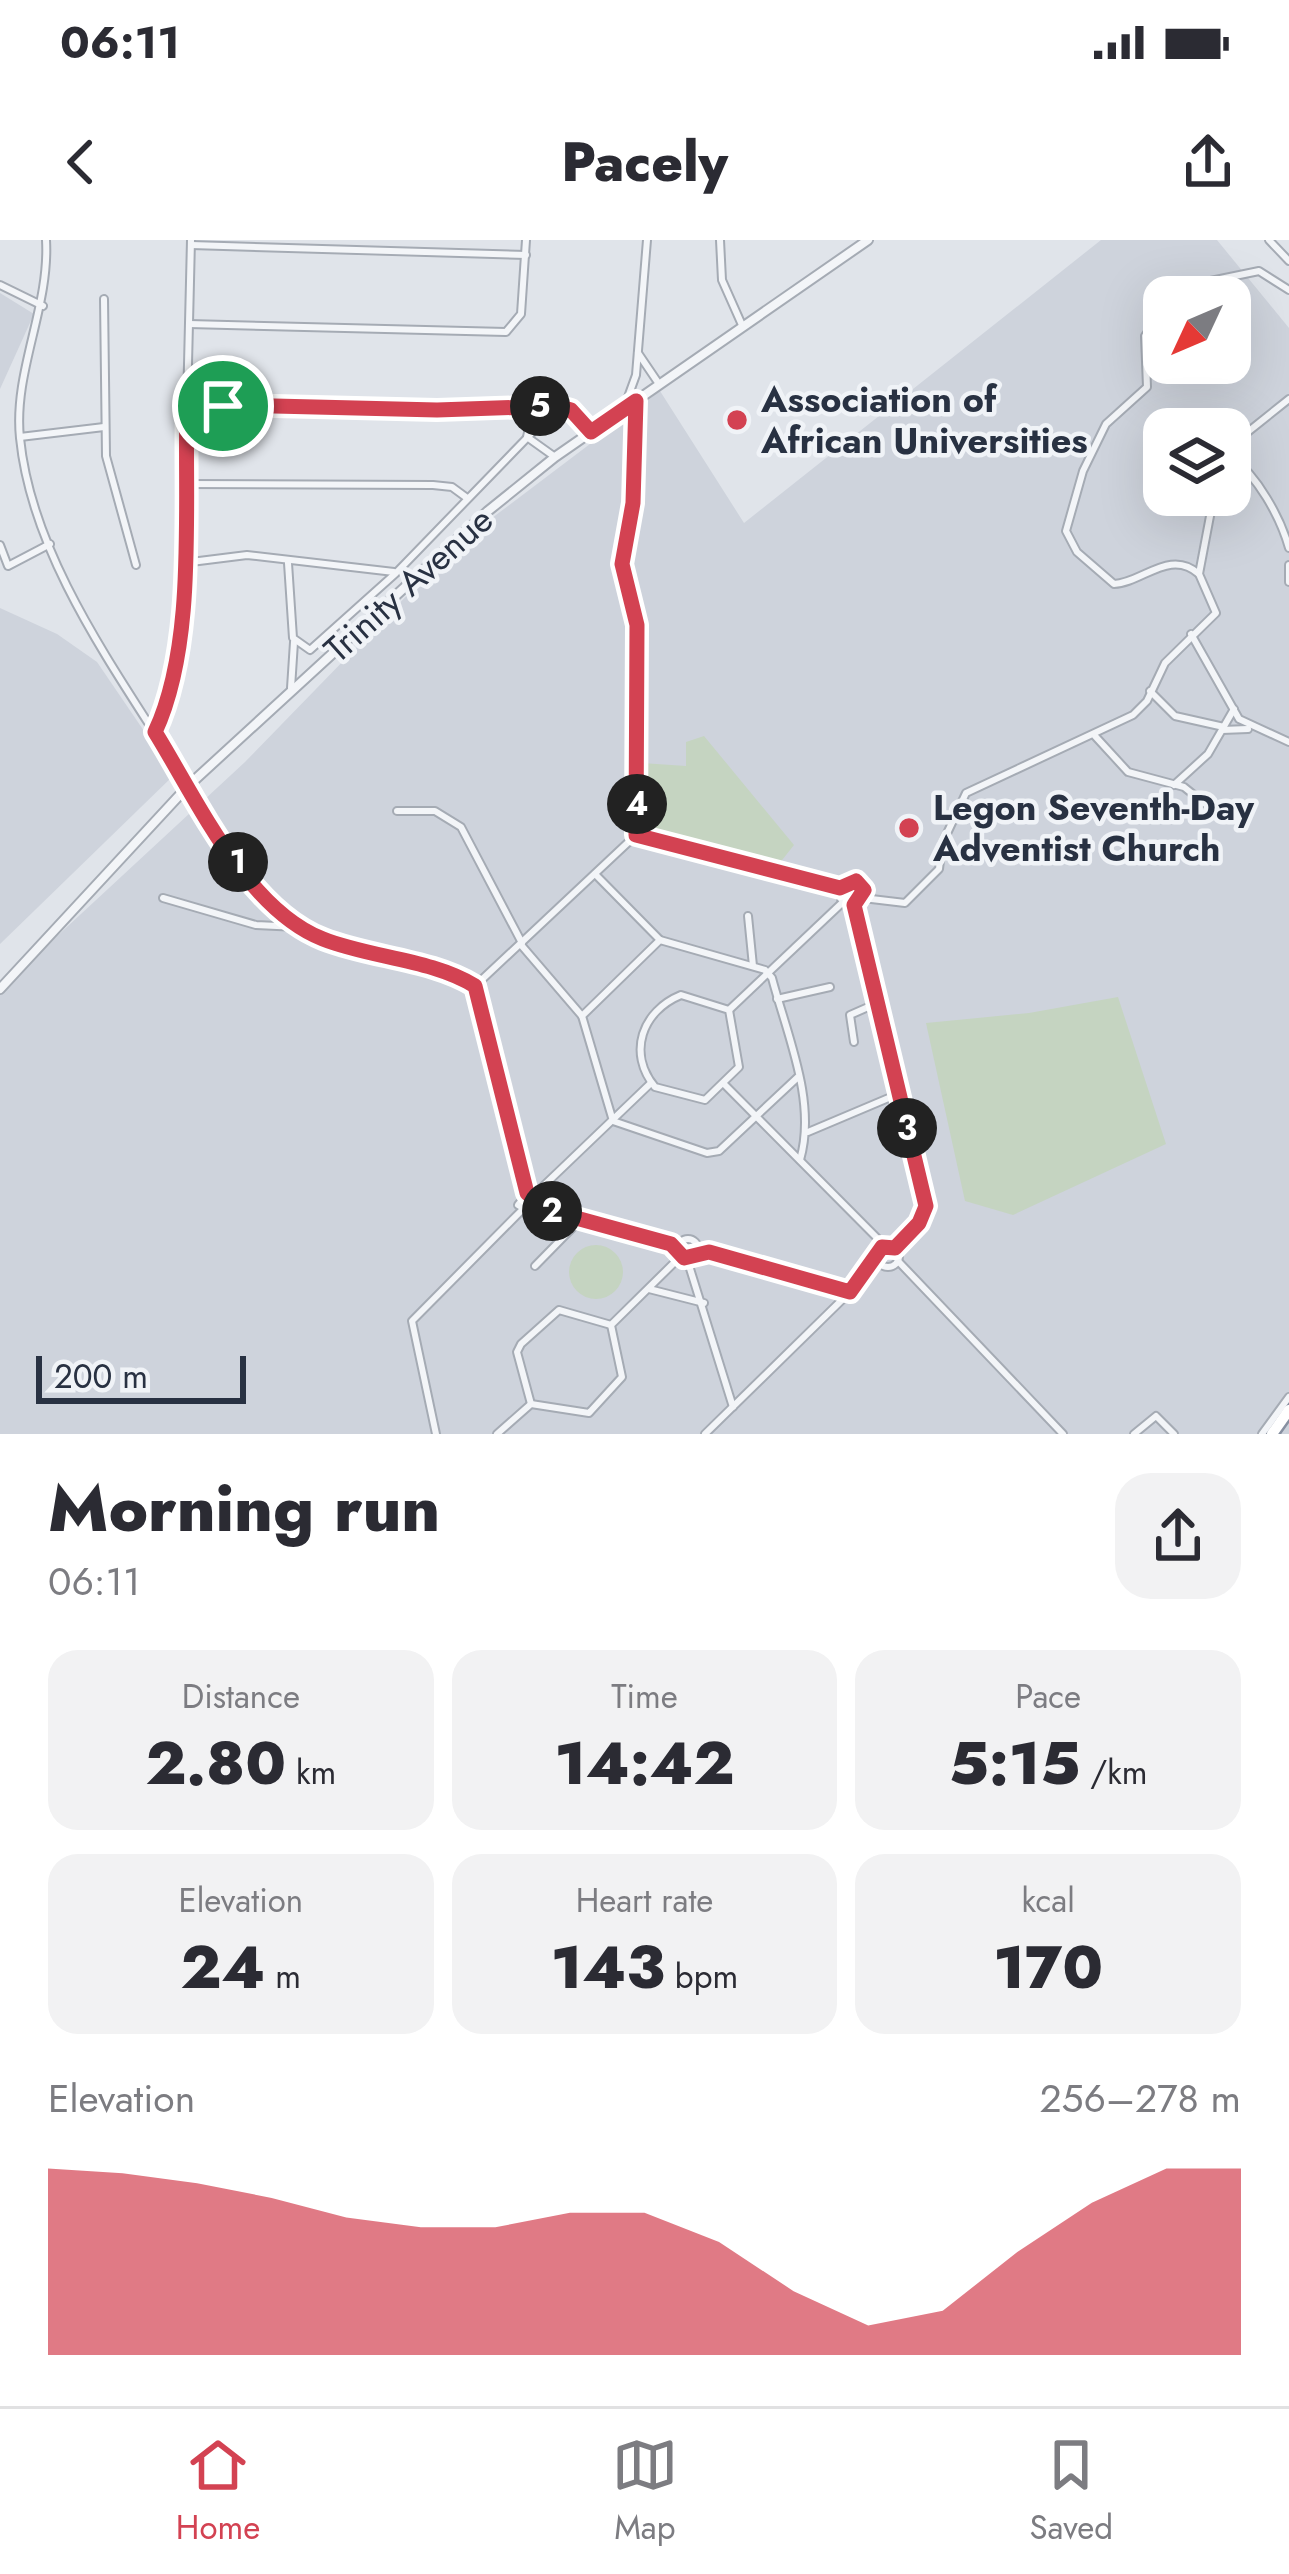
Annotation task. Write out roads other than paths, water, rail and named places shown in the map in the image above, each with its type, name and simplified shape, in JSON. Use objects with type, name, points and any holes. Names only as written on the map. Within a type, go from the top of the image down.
[{"type":"highway","points":[[1271,1434],[1289,1410]]},
{"type":"street","points":[[46,240],[43,306],[21,401],[20,437],[50,544],[188,785],[238,862],[298,927]]},
{"type":"street","points":[[188,324],[506,332],[520,320],[526,240]]},
{"type":"street","points":[[623,411],[634,388],[646,240]]},
{"type":"street","points":[[720,240],[722,280],[742,325]]},
{"type":"street","points":[[848,240],[853,250]]},
{"type":"street","name":"Trinity Avenue","points":[[0,988],[188,785],[488,511],[591,432],[868,240]]},
{"type":"street","points":[[1269,240],[1289,261]]},
{"type":"street","points":[[155,732],[169,696],[183,563],[191,242],[526,255]]},
{"type":"street","points":[[1234,276],[1258,271],[1289,290]]},
{"type":"street","points":[[0,285],[43,306]]},
{"type":"street","points":[[104,299],[104,428],[112,491],[136,565]]},
{"type":"street","points":[[635,348],[659,384]]},
{"type":"street","points":[[1147,384],[1106,424],[1083,471],[1066,531],[1077,552],[1114,584],[1147,569],[1175,565],[1199,574]]},
{"type":"street","points":[[1251,429],[1289,399]]},
{"type":"street","points":[[475,986],[636,835],[637,625],[622,564],[633,503],[636,401]]},
{"type":"street","points":[[187,404],[437,410],[557,406],[571,410],[591,432]]},
{"type":"street","points":[[520,405],[530,423],[527,437]]},
{"type":"street","points":[[291,689],[307,650],[396,573],[557,406]]},
{"type":"street","points":[[20,437],[104,428]]},
{"type":"street","points":[[527,437],[555,458]]},
{"type":"street","points":[[1251,475],[1289,548]]},
{"type":"street","points":[[185,484],[433,485],[452,487],[467,498]]},
{"type":"street","points":[[854,905],[863,898],[909,901],[939,868],[942,844],[966,793],[1132,715],[1150,691],[1154,676],[1217,608],[1199,574],[1210,516]]},
{"type":"street","points":[[0,545],[8,566],[50,544]]},
{"type":"street","points":[[183,563],[247,555],[396,573]]},
{"type":"street","points":[[288,563],[296,669]]},
{"type":"street","points":[[1289,565],[1289,581]]},
{"type":"street","points":[[1191,634],[1234,710],[1250,728]]},
{"type":"street","points":[[293,638],[307,650]]},
{"type":"street","points":[[1150,691],[1175,716],[1223,729],[1250,728],[1289,742]]},
{"type":"street","points":[[1174,785],[1208,754],[1234,710]]},
{"type":"street","points":[[1095,736],[1129,772],[1174,785],[1204,803]]},
{"type":"street","points":[[397,811],[435,811],[460,827],[521,944],[582,1016],[613,1121]]},
{"type":"street","points":[[636,835],[840,888],[856,881],[863,898]]},
{"type":"street","points":[[595,873],[660,940],[769,973],[808,1132],[800,1160]]},
{"type":"street","points":[[840,888],[843,902]]},
{"type":"street","points":[[163,898],[256,925],[298,927],[475,986]]},
{"type":"street","points":[[843,902],[854,905]]},
{"type":"street","points":[[729,1010],[843,902]]},
{"type":"street","points":[[705,1434],[919,1223],[926,1206],[854,905]]},
{"type":"street","points":[[748,916],[753,966]]},
{"type":"street","points":[[582,1016],[660,940]]},
{"type":"street","points":[[475,986],[530,1196],[547,1210],[583,1217],[679,1250],[709,1252],[850,1292]]},
{"type":"street","points":[[777,999],[830,987]]},
{"type":"street","points":[[651,1084],[639,1034],[669,1001],[681,995],[729,1010]]},
{"type":"street","points":[[854,1042],[850,1015],[875,1004]]},
{"type":"street","points":[[651,1084],[700,1100],[724,1084],[739,1062],[729,1010]]},
{"type":"street","points":[[613,1121],[713,1153],[798,1077]]},
{"type":"street","points":[[436,1434],[412,1321],[521,1211],[530,1196],[651,1084]]},
{"type":"street","points":[[724,1084],[1063,1434]]},
{"type":"street","points":[[808,1132],[898,1094]]},
{"type":"street","points":[[521,1211],[530,1196]]},
{"type":"street","points":[[535,1266],[583,1217]]},
{"type":"street","points":[[611,1325],[649,1289],[690,1239],[698,1251]]},
{"type":"street","points":[[679,1250],[704,1304],[733,1407]]},
{"type":"street","points":[[884,1254],[896,1263]]},
{"type":"street","points":[[649,1289],[704,1304]]},
{"type":"street","points":[[531,1404],[517,1352],[520,1344],[559,1310],[611,1325]]},
{"type":"street","points":[[531,1404],[589,1413],[622,1377],[611,1325]]},
{"type":"street","points":[[1262,1434],[1289,1396]]},
{"type":"street","points":[[497,1434],[531,1404]]},
{"type":"street","points":[[1134,1434],[1156,1416],[1174,1434]]},
{"type":"place","name":"Association of African Universities","points":[[737,420]]},
{"type":"place","name":"Legon Seventh-Day Adventist Church","points":[[909,828]]}]
